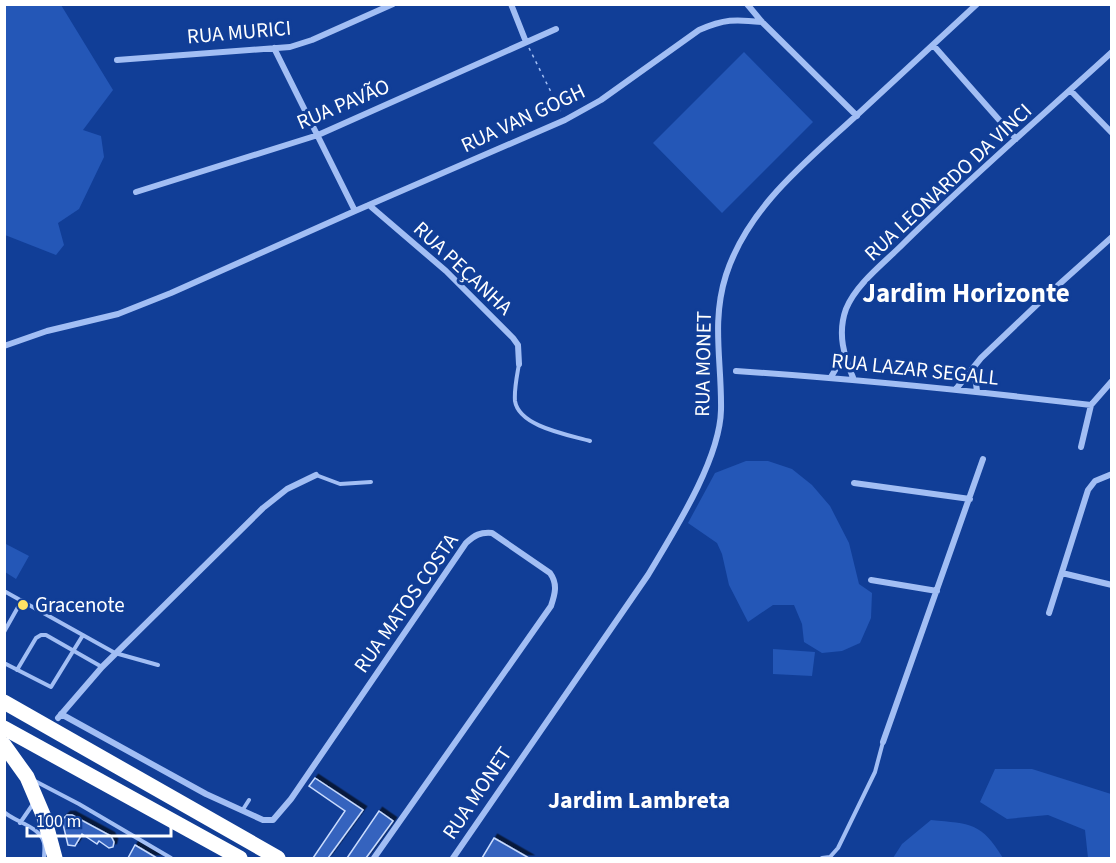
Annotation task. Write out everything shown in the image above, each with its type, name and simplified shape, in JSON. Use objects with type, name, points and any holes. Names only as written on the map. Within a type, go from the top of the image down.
[{"type":"highway","points":[[4,702],[51,718],[64,737],[278,858]]},
{"type":"highway","points":[[4,728],[240,858]]},
{"type":"highway","points":[[4,745],[27,777],[44,817],[55,858]]},
{"type":"street","name":"RUA MURICI","points":[[117,60],[274,48],[302,43],[393,4]]},
{"type":"street","points":[[511,4],[526,42]]},
{"type":"street","points":[[747,4],[762,22],[856,116]]},
{"type":"street","name":"RUA MONET","points":[[453,858],[648,575],[703,474],[718,431],[721,411],[717,324],[721,296],[733,257],[745,231],[788,178],[977,4]]},
{"type":"street","name":"RUA VAN GOGH","points":[[4,346],[47,331],[118,314],[223,271],[355,210],[565,120],[601,100],[699,30],[717,22],[741,20],[762,22]]},
{"type":"street","name":"RUA PAVÃO","points":[[136,192],[318,135],[556,29]]},
{"type":"street","points":[[933,45],[1016,139]]},
{"type":"street","points":[[274,48],[355,210]]},
{"type":"street","name":"RUA LEONARDO DA VINCI","points":[[854,380],[841,340],[847,307],[854,295],[866,280],[936,212],[1112,52]]},
{"type":"street","points":[[1070,90],[1112,133]]},
{"type":"street","name":"RUA PEÇANHA","points":[[369,205],[446,271],[513,338],[518,345],[519,364]]},
{"type":"street","points":[[956,389],[981,358],[1112,237]]},
{"type":"street","points":[[831,377],[844,355]]},
{"type":"street","points":[[974,369],[977,391]]},
{"type":"street","name":"RUA LAZAR SEGALL","points":[[736,371],[831,377],[1091,405]]},
{"type":"street","points":[[1081,447],[1091,405],[1112,381]]},
{"type":"street","points":[[883,742],[983,459]]},
{"type":"street","points":[[1049,613],[1088,490],[1095,481],[1112,474]]},
{"type":"street","points":[[64,737],[51,718],[263,508],[287,489],[316,475]]},
{"type":"street","points":[[854,483],[970,499]]},
{"type":"street","name":"RUA MATOS COSTA","points":[[51,718],[147,762],[242,811],[263,820],[273,820],[466,543],[474,535],[482,532],[492,533],[550,573],[556,589],[554,598],[551,606],[374,858]]},
{"type":"street","points":[[1062,573],[1112,585]]},
{"type":"street","points":[[871,580],[937,591]]},
{"type":"lane","points":[[519,364],[515,404],[523,415],[538,426],[590,441]]},
{"type":"lane","points":[[316,475],[340,484],[371,482]]},
{"type":"lane","points":[[4,591],[115,653],[158,665]]},
{"type":"lane","points":[[4,632],[21,600]]},
{"type":"lane","points":[[17,670],[36,638],[41,635],[46,635],[102,667]]},
{"type":"lane","points":[[4,663],[51,687],[83,635]]},
{"type":"lane","points":[[822,858],[830,857],[838,848],[875,772],[883,742]]},
{"type":"lane","points":[[27,777],[88,809],[171,858]]},
{"type":"lane","points":[[20,823],[36,799]]},
{"type":"lane","points":[[242,811],[249,800]]},
{"type":"lane","points":[[4,812],[42,837],[45,843],[44,858]]},
{"type":"path","points":[[526,42],[565,120]]},
{"type":"shaded area","points":[[4,5],[61,5],[113,90],[83,130],[101,136],[104,157],[79,209],[58,223],[64,245],[56,255],[5,235]]},
{"type":"shaded area","points":[[744,52],[813,122],[722,213],[653,143]]},
{"type":"shaded area","points":[[746,461],[768,461],[792,469],[812,485],[830,506],[849,543],[859,584],[872,593],[871,618],[860,643],[842,651],[822,653],[804,642],[802,624],[794,605],[773,605],[748,622],[729,585],[717,543],[688,523],[715,473]]},
{"type":"shaded area","points":[[4,543],[29,556],[16,579],[5,572]]},
{"type":"shaded area","points":[[773,649],[815,652],[812,676],[773,674]]},
{"type":"shaded area","points":[[995,769],[1032,769],[1111,794],[1111,858],[1088,858],[1085,830],[1048,815],[1007,819],[980,802]]},
{"type":"shaded area","points":[[931,820],[974,827],[988,837],[1003,858],[893,858],[902,844]]},
{"type":"building","points":[[315,778],[363,810],[328,858],[313,858],[345,811],[309,786]]},
{"type":"building","points":[[379,811],[393,821],[366,858],[347,858]]},
{"type":"building","points":[[67,815],[72,815],[111,836],[114,842],[113,847],[109,848],[99,841],[97,844],[82,834],[75,846],[68,845],[62,820]]},
{"type":"building","points":[[494,838],[529,858],[482,858]]},
{"type":"building","points":[[135,845],[157,858],[128,858]]},
{"type":"place","name":"Gracenote","points":[[23,605]]},
{"type":"district","name":"Jardim Horizonte","points":[[966,293]]},
{"type":"district","name":"Jardim Lambreta","points":[[639,800]]}]
